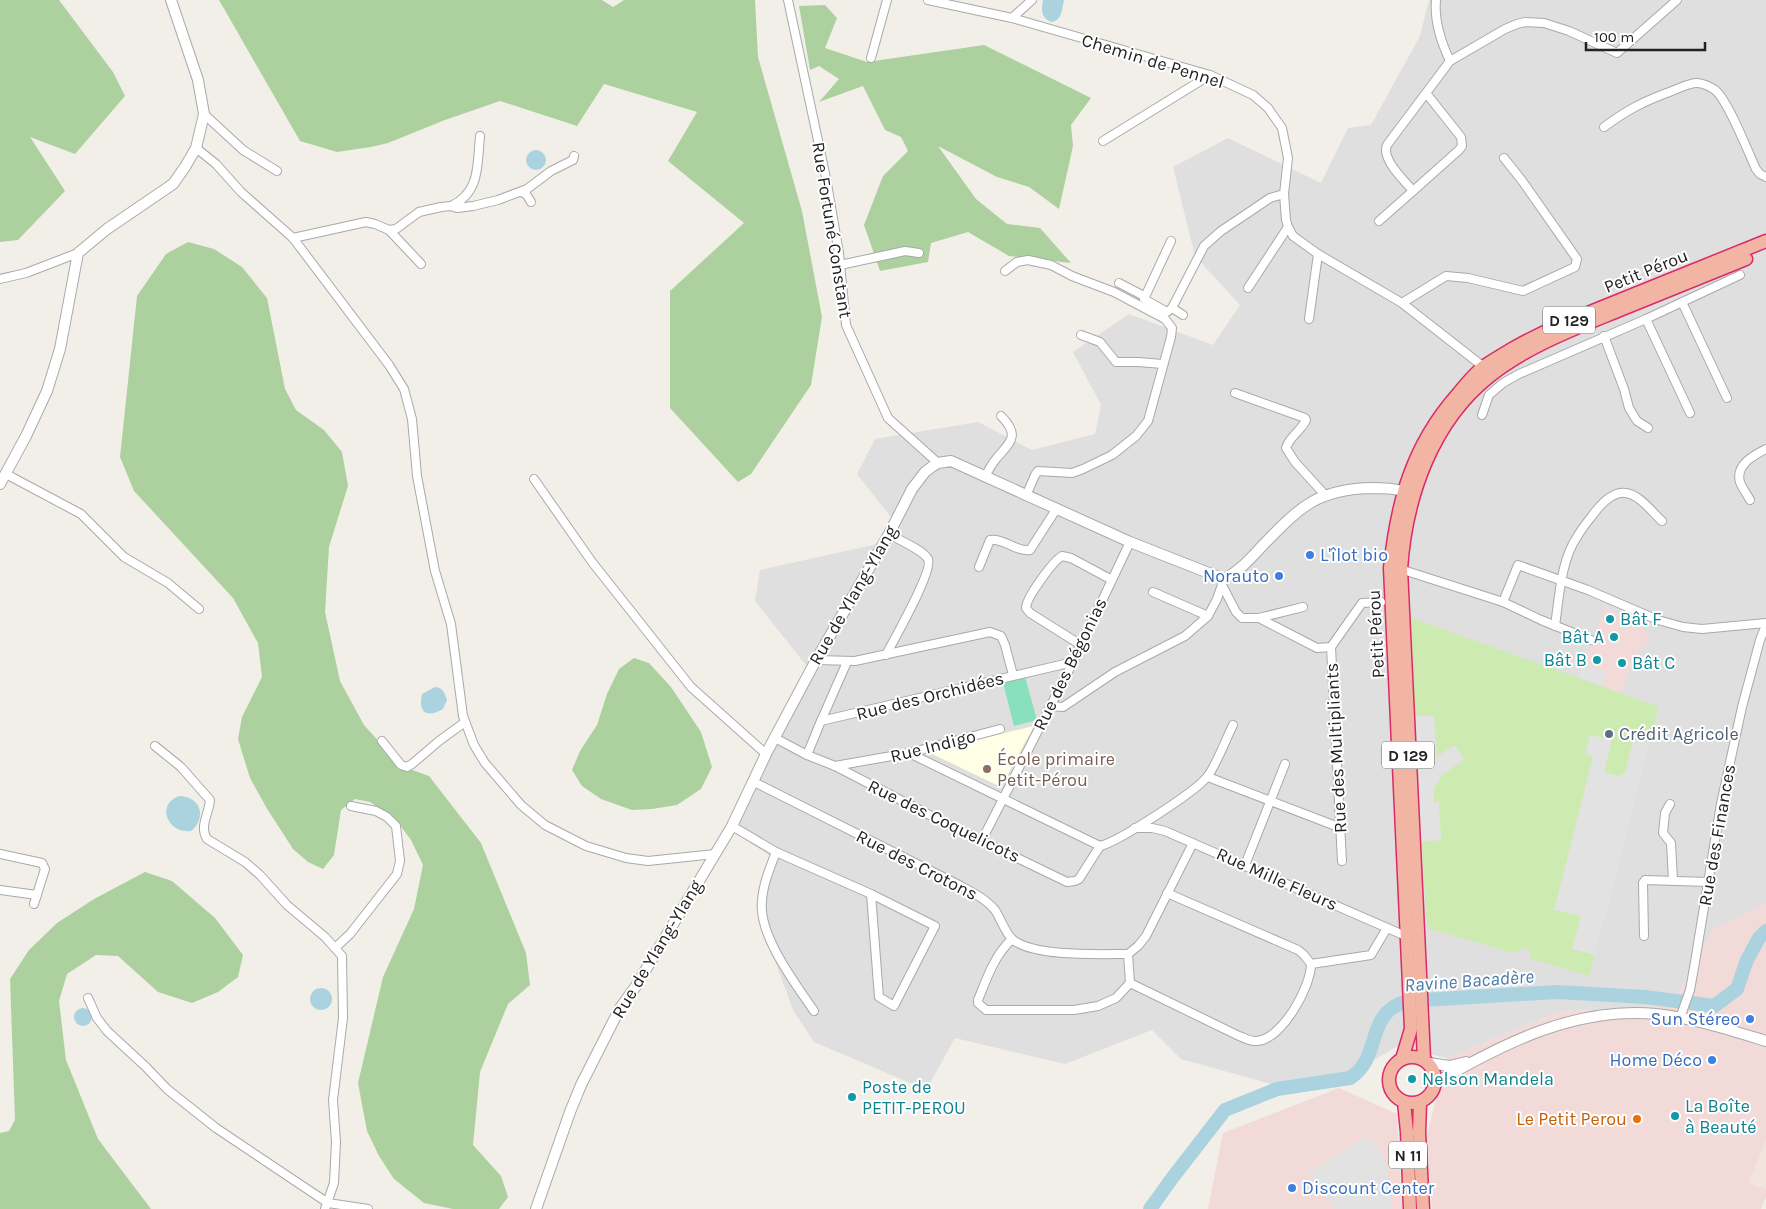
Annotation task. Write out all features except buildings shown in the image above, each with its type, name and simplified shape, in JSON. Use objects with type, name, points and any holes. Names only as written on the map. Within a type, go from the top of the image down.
[{"type":"highway","name":"Petit Pérou","points":[[1660,289],[1766,241]]},
{"type":"highway","name":"Petit Pérou","points":[[1426,1061],[1415,1000],[1395,569],[1405,532],[1408,492],[1422,472],[1444,427],[1488,370],[1528,340],[1564,322],[1766,250]]},
{"type":"highway","name":"Petit Pérou","points":[[1402,1059],[1411,1029],[1415,1000]]},
{"type":"highway","points":[[1402,1059],[1413,1056],[1426,1061]]},
{"type":"highway","name":"D 129","points":[[1402,1059],[1393,1066],[1389,1077],[1389,1084],[1394,1095],[1404,1102]]},
{"type":"highway","name":"D 129","points":[[1426,1061],[1434,1072],[1435,1083]]},
{"type":"highway","points":[[1404,1102],[1420,1102],[1430,1094],[1435,1083]]},
{"type":"highway","name":"N 11","points":[[1404,1102],[1410,1209]]},
{"type":"highway","name":"N 11","points":[[1420,1102],[1418,1133],[1423,1209]]},
{"type":"street","points":[[0,279],[26,273],[78,253],[107,229],[173,184],[185,167],[196,148],[204,114],[198,80],[171,0]]},
{"type":"street","name":"Rue Fortuné Constant","points":[[788,0],[824,168],[840,265],[846,325],[885,412],[893,423],[938,462]]},
{"type":"street","points":[[870,58],[887,0]]},
{"type":"street","name":"Chemin de Pennel","points":[[928,0],[1012,18],[1210,75],[1253,95],[1268,108],[1282,128],[1288,158],[1284,194],[1288,227]]},
{"type":"street","points":[[1012,18],[1032,0]]},
{"type":"street","points":[[1436,0],[1435,10],[1442,43],[1450,61]]},
{"type":"street","points":[[1413,191],[1388,159],[1385,150],[1387,144],[1450,61],[1505,29],[1526,22],[1544,23],[1560,28],[1614,52],[1620,51],[1676,0]]},
{"type":"street","points":[[1103,141],[1210,75]]},
{"type":"street","points":[[1604,127],[1630,108],[1689,84],[1698,83],[1715,90],[1724,100],[1756,169],[1766,177]]},
{"type":"street","points":[[1379,221],[1462,146],[1461,137],[1426,93]]},
{"type":"street","points":[[204,114],[243,150],[277,171]]},
{"type":"street","points":[[294,238],[366,222],[389,230],[396,230],[419,212],[451,206],[461,200],[475,181],[480,136]]},
{"type":"street","points":[[196,148],[216,164],[241,192],[294,238],[389,365],[404,389],[412,419],[417,476],[435,571],[450,624],[465,722],[474,745],[485,763],[521,805],[544,825],[586,846],[626,858],[648,861],[716,854]]},
{"type":"street","points":[[451,206],[457,208],[473,206],[521,192],[536,183],[550,171],[573,160],[574,156]]},
{"type":"street","points":[[1402,303],[1446,276],[1468,278],[1523,291],[1575,267],[1577,260],[1504,158]]},
{"type":"street","points":[[521,192],[526,194],[531,202]]},
{"type":"street","points":[[1118,283],[1144,296],[1144,300],[1167,312],[1172,308],[1204,246],[1221,231],[1270,198],[1284,194]]},
{"type":"street","points":[[1248,288],[1288,227],[1297,240],[1402,303],[1488,370]]},
{"type":"street","points":[[389,230],[421,264]]},
{"type":"street","points":[[1144,296],[1171,240]]},
{"type":"street","points":[[840,265],[905,251],[919,253]]},
{"type":"street","points":[[0,484],[26,436],[47,391],[66,324],[78,253]]},
{"type":"street","points":[[1309,319],[1318,254]]},
{"type":"street","points":[[1005,270],[1017,262],[1028,260],[1051,265],[1072,276],[1114,292],[1165,319],[1172,328],[1148,421],[1136,436],[1112,455],[1078,471],[1072,473],[1038,471],[1026,496]]},
{"type":"street","points":[[1482,415],[1487,400],[1502,383],[1740,275]]},
{"type":"street","points":[[1660,289],[1666,310]]},
{"type":"street","points":[[1682,302],[1727,398]]},
{"type":"street","points":[[1172,308],[1183,316]]},
{"type":"street","points":[[1646,319],[1690,413]]},
{"type":"street","points":[[1081,334],[1100,342],[1116,362],[1163,364]]},
{"type":"street","points":[[1604,336],[1624,389],[1629,408],[1637,421],[1648,428]]},
{"type":"street","points":[[1236,393],[1305,418],[1304,425],[1287,444],[1286,448],[1295,462],[1325,495]]},
{"type":"street","points":[[984,477],[1013,436],[1008,423],[1002,416]]},
{"type":"street","points":[[1750,500],[1740,481],[1740,472],[1744,464],[1766,449]]},
{"type":"street","points":[[938,462],[951,462],[1223,582],[1238,615],[1248,619],[1303,607]]},
{"type":"street","name":"Rue de Ylang-Ylang","points":[[536,1209],[570,1112],[611,1026],[732,826],[766,754],[816,660],[918,480],[938,462]]},
{"type":"street","points":[[6,474],[81,514],[124,557],[168,582],[200,609]]},
{"type":"street","points":[[534,479],[592,562],[691,687],[766,754]]},
{"type":"street","points":[[1050,706],[1063,706],[1073,702],[1115,672],[1185,636],[1208,616],[1223,582],[1240,569],[1291,516],[1307,504],[1325,495],[1352,488],[1386,488],[1408,492]]},
{"type":"street","points":[[1555,626],[1561,580],[1576,538],[1609,496],[1621,492],[1628,493],[1640,500],[1662,521]]},
{"type":"street","points":[[979,567],[990,540],[996,540],[1023,551],[1030,550],[1056,508]]},
{"type":"street","points":[[886,655],[926,578],[930,564],[929,560],[919,551],[889,534]]},
{"type":"street","name":"Rue des Bégonias","points":[[982,840],[1074,662],[1130,542]]},
{"type":"street","points":[[1081,645],[1027,611],[1026,604],[1028,599],[1053,564],[1062,556],[1071,558],[1112,580]]},
{"type":"street","points":[[1503,602],[1518,565],[1588,590],[1658,620],[1683,627],[1702,629],[1766,624]]},
{"type":"street","points":[[1395,569],[1503,602],[1590,640]]},
{"type":"street","points":[[1153,592],[1208,616]]},
{"type":"street","name":"Rue des Multipliants","points":[[1342,861],[1331,646],[1362,603],[1381,602]]},
{"type":"street","points":[[1259,618],[1317,648],[1331,646]]},
{"type":"street","name":"Rue des Finances","points":[[1682,1013],[1688,997],[1695,962],[1723,794],[1742,707],[1766,624]]},
{"type":"street","points":[[816,660],[847,662],[990,632],[1001,636],[1013,675]]},
{"type":"street","points":[[807,754],[847,662]]},
{"type":"street","name":"Rue des Orchidées","points":[[822,722],[1074,662]]},
{"type":"street","points":[[382,741],[401,765],[407,767],[465,722]]},
{"type":"street","points":[[909,753],[1100,846],[1117,840],[1193,790],[1208,777],[1233,725]]},
{"type":"street","name":"Rue Indigo","points":[[835,766],[909,753],[1000,729]]},
{"type":"street","name":"Rue des Coquelicots","points":[[775,738],[1067,882],[1079,879],[1100,846]]},
{"type":"street","points":[[155,746],[181,767],[210,800],[210,806],[203,826],[203,833],[207,839],[245,862],[260,875],[287,905],[325,937],[342,956],[343,1018],[333,1100],[336,1142],[334,1183],[326,1206]]},
{"type":"street","points":[[1244,865],[1285,764]]},
{"type":"street","points":[[1208,777],[1341,828]]},
{"type":"street","name":"Rue des Crotons","points":[[754,782],[980,897],[995,911],[1012,939]]},
{"type":"street","points":[[1670,804],[1665,813],[1663,834],[1670,843],[1673,880]]},
{"type":"street","points":[[335,948],[350,934],[397,874],[400,861],[396,826],[376,811],[351,806]]},
{"type":"street","points":[[732,826],[776,852],[871,894],[935,926],[894,1006],[879,997],[871,894]]},
{"type":"street","name":"Rue Mille Fleurs","points":[[1135,828],[1160,830],[1193,843],[1412,938]]},
{"type":"street","points":[[1128,954],[1130,982],[1116,998],[1098,1006],[1065,1010],[986,1010],[978,1003],[994,962],[1003,948],[1012,939],[1032,948],[1059,952],[1128,954],[1146,936],[1193,843]]},
{"type":"street","points":[[776,852],[765,884],[761,903],[766,932],[792,980],[814,1011]]},
{"type":"street","points":[[0,854],[42,863],[45,869],[34,904]]},
{"type":"street","points":[[1644,936],[1644,881],[1709,882]]},
{"type":"street","points":[[0,890],[37,895]]},
{"type":"street","points":[[1167,892],[1298,950],[1311,964]]},
{"type":"street","points":[[1311,964],[1370,954],[1387,928]]},
{"type":"street","points":[[1130,982],[1239,1036],[1257,1042],[1270,1036],[1282,1026],[1305,987],[1311,964]]},
{"type":"street","points":[[88,998],[97,1018],[107,1031],[189,1107],[216,1128],[326,1206],[368,1209]]},
{"type":"street","points":[[1435,1083],[1477,1060],[1552,1026],[1591,1016],[1624,1013],[1682,1013],[1766,1041]]},
{"type":"street","points":[[1426,1061],[1449,1066],[1477,1060]]},
{"type":"shaded area","points":[[1429,0],[1766,0],[1766,904],[1713,929],[1672,1005],[1558,1012],[1447,1058],[1396,1047],[1347,1076],[1282,1087],[1181,1059],[1152,1030],[1065,1064],[955,1038],[929,1085],[922,1088],[814,1042],[793,1010],[765,933],[759,896],[770,856],[732,830],[813,674],[755,601],[760,570],[891,541],[897,525],[857,474],[875,439],[978,422],[1032,450],[1095,434],[1101,405],[1073,352],[1129,314],[1213,345],[1240,305],[1195,256],[1173,167],[1228,138],[1321,183],[1348,128],[1371,125],[1420,36]]},
{"type":"shaded area","points":[[1605,607],[1624,616],[1626,611],[1637,617],[1651,643],[1637,651],[1621,693],[1578,678]]},
{"type":"shaded area","points":[[1584,664],[1606,672],[1602,686],[1578,678]]},
{"type":"shaded area","points":[[1434,715],[1437,756],[1455,745],[1464,760],[1442,775],[1434,788],[1434,802],[1439,802],[1441,840],[1421,842],[1413,717]]},
{"type":"shaded area","name":"École primaire Petit-Pérou","points":[[1034,726],[1001,787],[926,751]]},
{"type":"shaded area","points":[[1590,735],[1612,740],[1604,772],[1619,776],[1625,773],[1634,738],[1650,743],[1595,955],[1572,949],[1581,916],[1554,910],[1593,757],[1585,754]]},
{"type":"shaded area","points":[[1766,904],[1766,1141],[1749,1183],[1766,1189],[1766,1197],[1761,1209],[1432,1209],[1426,1138],[1447,1058],[1558,1012],[1672,1005],[1713,929]]},
{"type":"shaded area","points":[[1339,1088],[1397,1114],[1402,1209],[1208,1209],[1223,1133]]},
{"type":"shaded area","points":[[1365,1137],[1377,1146],[1385,1159],[1391,1191],[1391,1209],[1335,1209],[1309,1173]]},
{"type":"shaded area","points":[[1766,1141],[1766,1189],[1748,1183]]},
{"type":"green space","points":[[0,0],[59,0],[113,72],[125,96],[75,154],[30,137],[65,191],[18,240],[0,242]]},
{"type":"green space","points":[[219,0],[602,0],[613,7],[624,0],[755,0],[758,57],[802,211],[822,317],[811,385],[751,474],[738,482],[670,408],[670,291],[744,223],[668,161],[697,112],[604,84],[577,126],[500,101],[445,120],[388,143],[337,152],[300,141]]},
{"type":"green space","points":[[825,5],[837,18],[825,48],[867,62],[984,45],[1091,98],[1071,125],[1073,146],[1059,209],[1029,187],[997,177],[938,146],[976,199],[1007,224],[1040,228],[1071,263],[1009,256],[968,232],[931,243],[928,262],[880,271],[864,225],[883,176],[908,151],[901,137],[885,130],[863,86],[819,102],[839,79],[819,66],[810,70],[799,6]]},
{"type":"green space","points":[[188,242],[214,249],[242,267],[267,298],[285,389],[296,410],[324,430],[342,452],[348,486],[329,547],[325,612],[340,681],[364,725],[401,766],[429,776],[481,843],[526,953],[530,985],[508,1004],[480,1072],[473,1145],[501,1176],[508,1197],[499,1209],[453,1209],[424,1203],[394,1179],[379,1156],[367,1131],[358,1083],[383,977],[414,909],[423,865],[411,840],[396,820],[370,802],[355,799],[341,810],[334,855],[323,869],[308,862],[293,849],[250,778],[238,739],[242,717],[262,677],[258,643],[233,598],[134,491],[120,457],[137,296],[166,254]]},
{"type":"green space","points":[[1412,618],[1659,707],[1589,976],[1532,959],[1527,947],[1514,953],[1427,928],[1409,645]]},
{"type":"green space","points":[[634,658],[649,663],[671,687],[701,732],[712,767],[701,789],[677,805],[632,810],[601,799],[582,786],[572,770],[580,751],[597,725],[607,694],[619,669]]},
{"type":"green space","points":[[1025,677],[1037,720],[1014,726],[1003,683]]},
{"type":"green space","points":[[145,872],[172,881],[215,918],[243,955],[238,977],[218,992],[192,1003],[158,992],[118,956],[96,955],[67,974],[59,1001],[66,1060],[98,1139],[151,1209],[0,1209],[0,1133],[9,1131],[15,1120],[10,979],[29,950],[57,923],[94,899]]},
{"type":"water","points":[[1043,0],[1064,0],[1061,14],[1055,21],[1051,22],[1045,18],[1042,10]]},
{"type":"water","points":[[536,150],[543,153],[546,160],[543,167],[536,170],[529,167],[526,160],[529,153]]},
{"type":"water","points":[[435,687],[443,691],[447,700],[443,709],[432,713],[425,712],[421,705],[422,694]]},
{"type":"water","points":[[180,796],[193,800],[199,809],[199,820],[191,831],[182,831],[175,828],[167,817],[168,804]]},
{"type":"water","points":[[1766,923],[1766,932],[1759,940],[1756,948],[1751,946]]},
{"type":"water","points":[[321,988],[329,991],[332,999],[329,1007],[321,1010],[313,1007],[310,999],[313,991]]},
{"type":"water","points":[[83,1008],[89,1011],[92,1017],[89,1023],[83,1026],[77,1023],[74,1017],[77,1011]]},
{"type":"waterway","name":"Ravine Bacadère","points":[[1150,1209],[1225,1110],[1277,1089],[1350,1078],[1367,1059],[1379,1025],[1385,1015],[1394,1007],[1407,1001],[1557,992],[1645,997],[1714,1006],[1737,989],[1747,960],[1759,938],[1766,931]]},
{"type":"place","name":"L'îlot bio","points":[[1310,555]]},
{"type":"place","name":"Norauto","points":[[1279,576]]},
{"type":"place","name":"Bât F","points":[[1610,619]]},
{"type":"place","name":"Bât A","points":[[1614,637]]},
{"type":"place","name":"Bât B","points":[[1597,660]]},
{"type":"place","name":"Bât C","points":[[1622,663]]},
{"type":"place","name":"Crédit Agricole","points":[[1609,734]]},
{"type":"place","name":"École primaire Petit-Pérou","points":[[987,769]]},
{"type":"place","name":"Sun Stéreo","points":[[1750,1019]]},
{"type":"place","name":"Home Déco","points":[[1712,1060]]},
{"type":"place","name":"Nelson Mandela","points":[[1412,1079]]},
{"type":"place","name":"Poste de PETIT-PEROU","points":[[852,1097]]},
{"type":"place","name":"La Boîte à Beauté","points":[[1675,1116]]},
{"type":"place","name":"Le Petit Perou","points":[[1637,1119]]},
{"type":"place","name":"Discount Center","points":[[1292,1188]]}]
